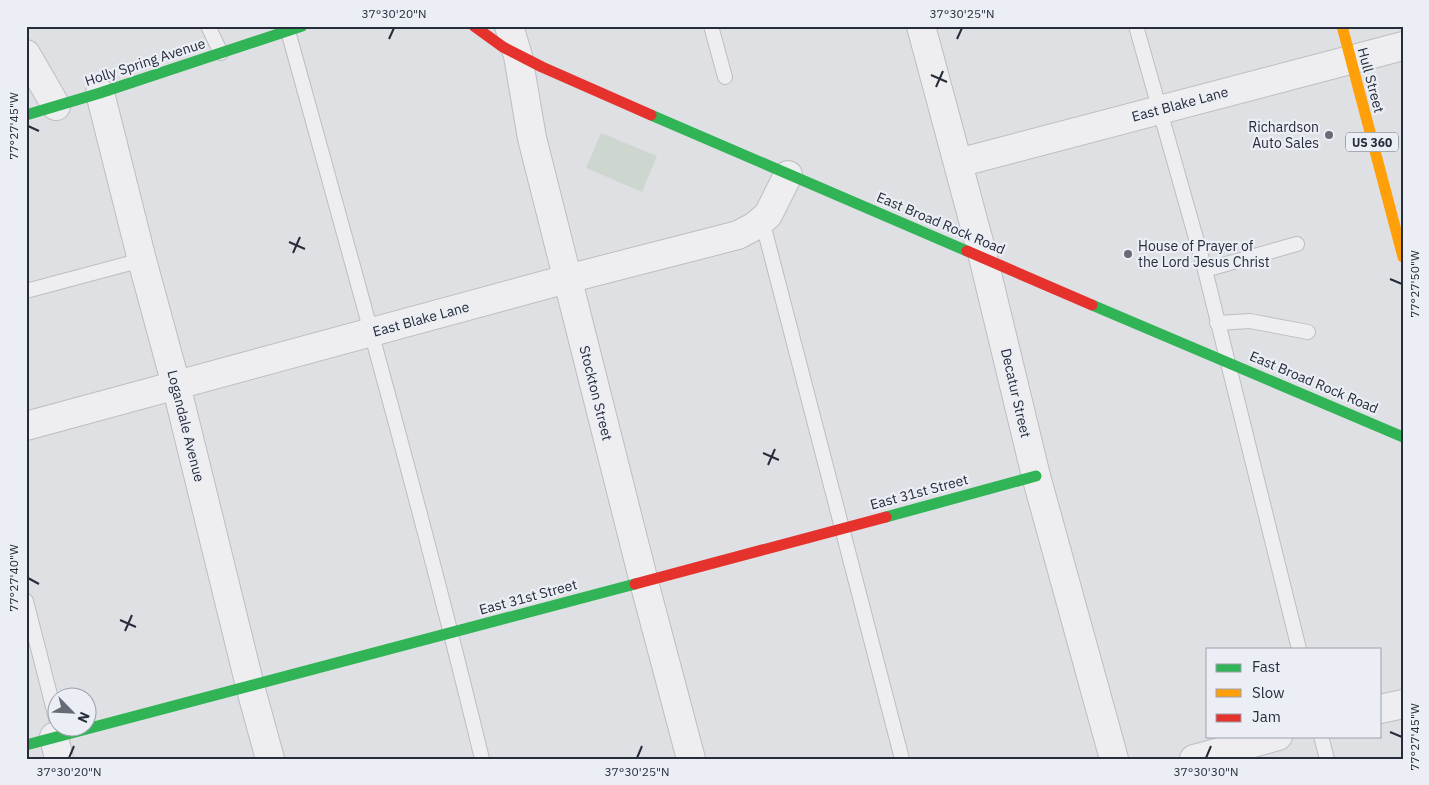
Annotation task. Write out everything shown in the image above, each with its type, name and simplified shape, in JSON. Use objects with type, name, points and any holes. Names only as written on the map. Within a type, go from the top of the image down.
[{"type":"street","name":"Holly Spring Avenue","points":[[26,115],[100,93],[302,26]]},
{"type":"street","name":"East Broad Rock Road","points":[[474,26],[518,56],[788,176],[983,257],[1403,437]]},
{"type":"street","name":"Stockton Street","points":[[509,26],[518,56],[532,138],[567,279],[691,759]]},
{"type":"street","name":"Decatur Street","points":[[921,26],[983,257],[1036,476],[1114,759]]},
{"type":"street","name":"Hull Street","points":[[1342,26],[1403,258]]},
{"type":"street","name":"East Blake Lane","points":[[958,163],[1403,46]]},
{"type":"street","points":[[26,54],[56,106]]},
{"type":"street","name":"Logandale Avenue","points":[[100,93],[270,759]]},
{"type":"street","name":"East Blake Lane","points":[[26,426],[567,279],[738,235],[755,226],[768,215],[788,176]]},
{"type":"street","name":"East 31st Street","points":[[98,726],[1036,476]]},
{"type":"street","points":[[1382,709],[1403,704]]},
{"type":"street","name":"East 31st Street","points":[[26,745],[54,738]]},
{"type":"street","points":[[1194,759],[1271,738]]},
{"type":"lane","points":[[208,26],[221,53]]},
{"type":"lane","points":[[711,26],[725,77]]},
{"type":"lane","points":[[1136,26],[1205,270],[1299,648]]},
{"type":"lane","points":[[288,31],[452,633],[482,759]]},
{"type":"lane","points":[[762,220],[902,759]]},
{"type":"lane","points":[[1205,270],[1297,244]]},
{"type":"lane","points":[[26,291],[142,260]]},
{"type":"lane","points":[[1217,323],[1250,321],[1308,332]]},
{"type":"lane","points":[[26,601],[48,694]]},
{"type":"lane","points":[[1322,738],[1327,759]]},
{"type":"shaded area","points":[[601,133],[657,156],[642,192],[586,168]]},
{"type":"traffic: fast","points":[[26,115],[100,93],[302,26]]},
{"type":"traffic: fast","points":[[651,115],[967,251]]},
{"type":"traffic: fast","points":[[1092,305],[1403,437]]},
{"type":"traffic: fast","points":[[886,517],[1036,476]]},
{"type":"traffic: fast","points":[[26,745],[635,584]]},
{"type":"traffic: slow","points":[[1342,26],[1403,257]]},
{"type":"traffic: jam","points":[[474,26],[503,47],[542,67],[651,115]]},
{"type":"traffic: jam","points":[[967,251],[1092,305]]},
{"type":"traffic: jam","points":[[635,584],[886,517]]},
{"type":"place","name":"Richardson Auto Sales","points":[[1329,135]]},
{"type":"place","name":"House of Prayer of the Lord Jesus Christ","points":[[1128,254]]}]
